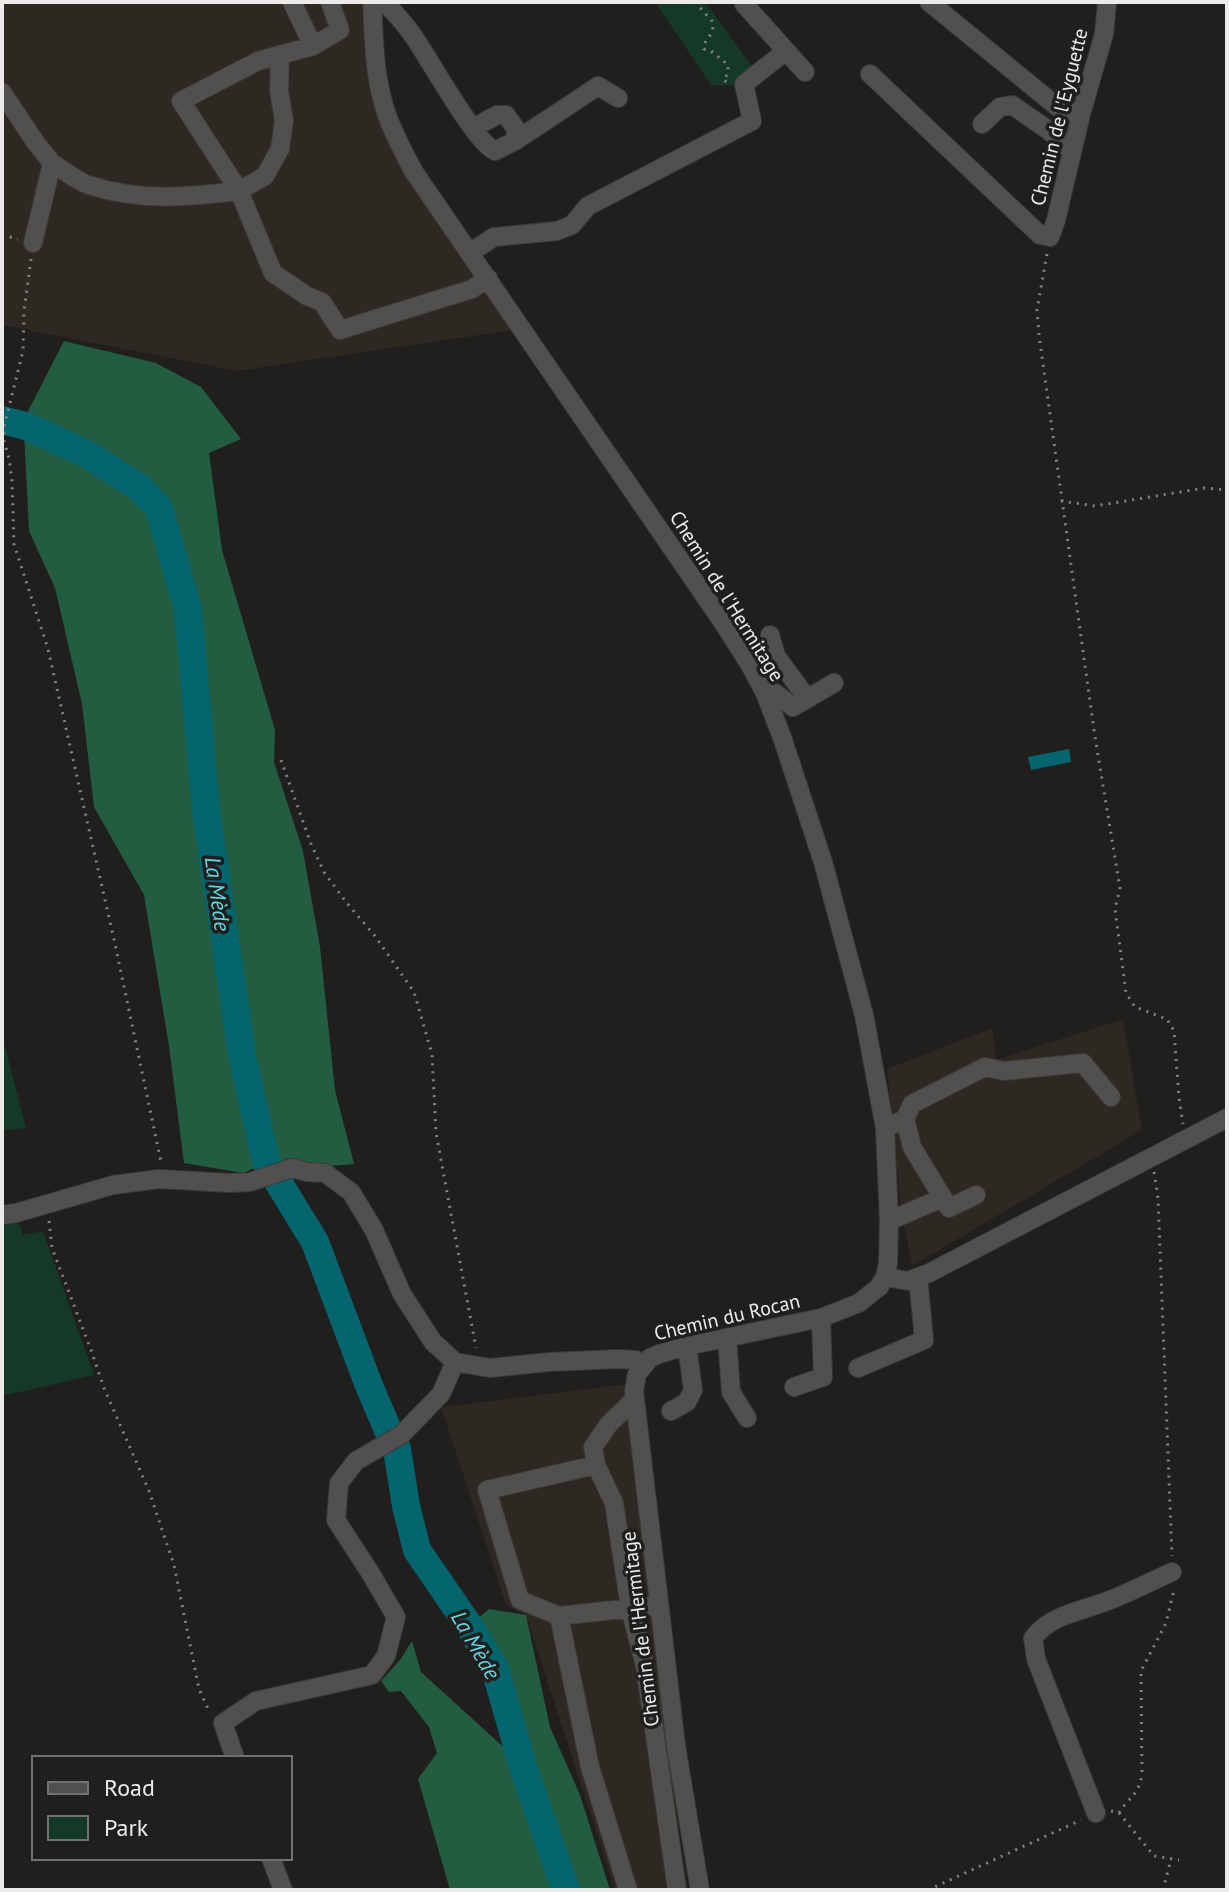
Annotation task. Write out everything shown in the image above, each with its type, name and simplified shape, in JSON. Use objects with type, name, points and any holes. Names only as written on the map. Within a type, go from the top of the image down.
[{"type":"street","points":[[292,2],[313,46]]},
{"type":"street","points":[[330,2],[340,30],[313,46],[258,61],[181,101],[239,191],[273,273],[307,296],[322,302],[340,330],[472,289],[488,278]]},
{"type":"street","name":"Chemin de l'Hermitage","points":[[372,2],[374,52],[386,113],[398,144],[414,172],[724,624],[765,693],[823,862],[864,1015],[885,1128],[889,1221],[885,1277]]},
{"type":"street","points":[[384,2],[415,38],[487,147],[495,151],[598,86],[618,98]]},
{"type":"street","points":[[929,2],[1060,109],[1081,114]]},
{"type":"street","name":"Chemin de l'Eyguette","points":[[870,74],[1040,235],[1050,237],[1104,34],[1107,2]]},
{"type":"street","points":[[744,4],[805,72]]},
{"type":"street","points":[[471,252],[494,237],[557,231],[572,225],[588,206],[752,121],[744,84],[786,51]]},
{"type":"street","points":[[2,92],[52,163],[87,184],[141,197],[239,191],[265,176],[280,149],[284,121],[279,91],[280,55]]},
{"type":"street","points":[[982,124],[1000,107],[1012,105],[1048,130],[1072,152]]},
{"type":"street","points":[[473,128],[497,115],[506,115],[516,129],[515,141]]},
{"type":"street","points":[[33,243],[52,163]]},
{"type":"street","points":[[770,635],[776,656],[807,698]]},
{"type":"street","points":[[765,693],[775,693],[793,707],[834,683]]},
{"type":"street","points":[[976,1195],[949,1208],[912,1147],[905,1119],[912,1104],[985,1067],[1004,1071],[1083,1063],[1111,1097]]},
{"type":"street","points":[[885,1277],[908,1281],[918,1277],[1227,1118]]},
{"type":"street","points":[[885,1128],[905,1119]]},
{"type":"street","points":[[2,1215],[113,1185],[159,1179],[230,1183],[250,1182],[292,1168],[325,1173],[351,1192],[374,1230],[402,1294],[433,1342],[455,1362],[441,1394],[401,1435],[356,1461],[339,1483],[336,1520],[396,1617],[386,1656],[372,1675],[256,1701],[223,1723],[234,1756]]},
{"type":"street","points":[[889,1221],[942,1198]]},
{"type":"street","name":"Chemin du Rocan","points":[[455,1362],[490,1368],[618,1359],[644,1364],[659,1354],[687,1346],[821,1318],[859,1303],[879,1287],[885,1277]]},
{"type":"street","points":[[858,1368],[924,1340],[918,1277]]},
{"type":"street","points":[[794,1387],[823,1377],[821,1318]]},
{"type":"street","points":[[727,1338],[731,1392],[747,1418]]},
{"type":"street","points":[[671,1411],[687,1402],[693,1390],[687,1346]]},
{"type":"street","name":"Chemin de l'Hermitage","points":[[644,1364],[637,1374],[635,1399],[676,1746],[700,1890]]},
{"type":"street","points":[[635,1399],[609,1424],[593,1447],[596,1465],[614,1503],[630,1608],[645,1666],[677,1890]]},
{"type":"street","points":[[596,1465],[487,1490],[520,1600],[559,1616],[659,1605]]},
{"type":"street","points":[[1096,1813],[1036,1659],[1033,1638],[1060,1617],[1110,1600],[1172,1572]]},
{"type":"street","points":[[559,1616],[590,1767],[628,1890]]},
{"type":"street","points":[[272,1860],[283,1890]]},
{"type":"path","points":[[695,2],[712,21],[713,31],[704,49],[728,65],[728,74],[723,79],[731,89],[747,95]]},
{"type":"path","points":[[2,235],[33,243],[24,311],[23,351],[4,427],[12,481],[14,544],[52,665],[161,1162],[159,1179]]},
{"type":"path","points":[[1050,237],[1037,310],[1061,501],[1120,888],[1115,909],[1126,993],[1135,1007],[1167,1019],[1174,1031],[1179,1098],[1186,1139]]},
{"type":"path","points":[[1061,501],[1095,506],[1205,488],[1227,490]]},
{"type":"path","points":[[281,760],[324,872],[414,992],[432,1054],[436,1133],[482,1367]]},
{"type":"path","points":[[1119,1813],[1138,1792],[1142,1775],[1141,1671],[1166,1623],[1173,1594],[1158,1198],[1152,1157]]},
{"type":"path","points":[[49,1203],[52,1248],[104,1388],[154,1506],[174,1565],[199,1689],[208,1712],[223,1723]]},
{"type":"path","points":[[928,1890],[1096,1813],[1110,1810],[1119,1813],[1154,1856],[1179,1860]]},
{"type":"path","points":[[1163,1890],[1171,1859]]},
{"type":"shaded area","points":[[2,2],[364,2],[383,127],[396,157],[513,330],[237,371],[2,325]]},
{"type":"shaded area","points":[[1123,1019],[1142,1130],[912,1266],[901,1209],[887,1069],[992,1028],[996,1060]]},
{"type":"shaded area","points":[[626,1384],[651,1622],[688,1890],[615,1890],[526,1615],[506,1605],[441,1407]]},
{"type":"green space","points":[[655,2],[705,2],[753,68],[734,85],[711,85]]},
{"type":"green space","points":[[64,341],[156,363],[201,387],[241,439],[209,453],[222,550],[275,730],[274,762],[303,851],[320,947],[335,1090],[354,1164],[330,1166],[287,1159],[276,1164],[270,1153],[245,1045],[211,805],[194,604],[164,503],[139,477],[84,443],[25,417]]},
{"type":"green space","points":[[24,432],[86,458],[133,491],[153,510],[182,609],[200,817],[236,1060],[259,1166],[243,1173],[184,1163],[169,1046],[144,895],[94,807],[82,704],[55,588],[29,531]]},
{"type":"green space","points":[[2,1035],[26,1128],[2,1131]]},
{"type":"green space","points":[[17,1218],[23,1235],[43,1231],[94,1375],[2,1396],[2,1221]]},
{"type":"green space","points":[[489,1609],[526,1615],[550,1727],[580,1795],[610,1890],[450,1890],[418,1779],[437,1753],[429,1727],[401,1691],[389,1692],[381,1681],[412,1641],[421,1672],[522,1764],[495,1669],[469,1626]]},
{"type":"water","points":[[1069,749],[1071,762],[1031,770],[1028,757]]},
{"type":"waterway","name":"La Mède","points":[[2,420],[26,426],[85,453],[139,487],[159,508],[188,609],[206,811],[242,1055],[266,1162],[315,1242],[390,1435]]},
{"type":"waterway","name":"La Mède","points":[[397,1449],[417,1550],[495,1669],[524,1770],[566,1890]]}]
